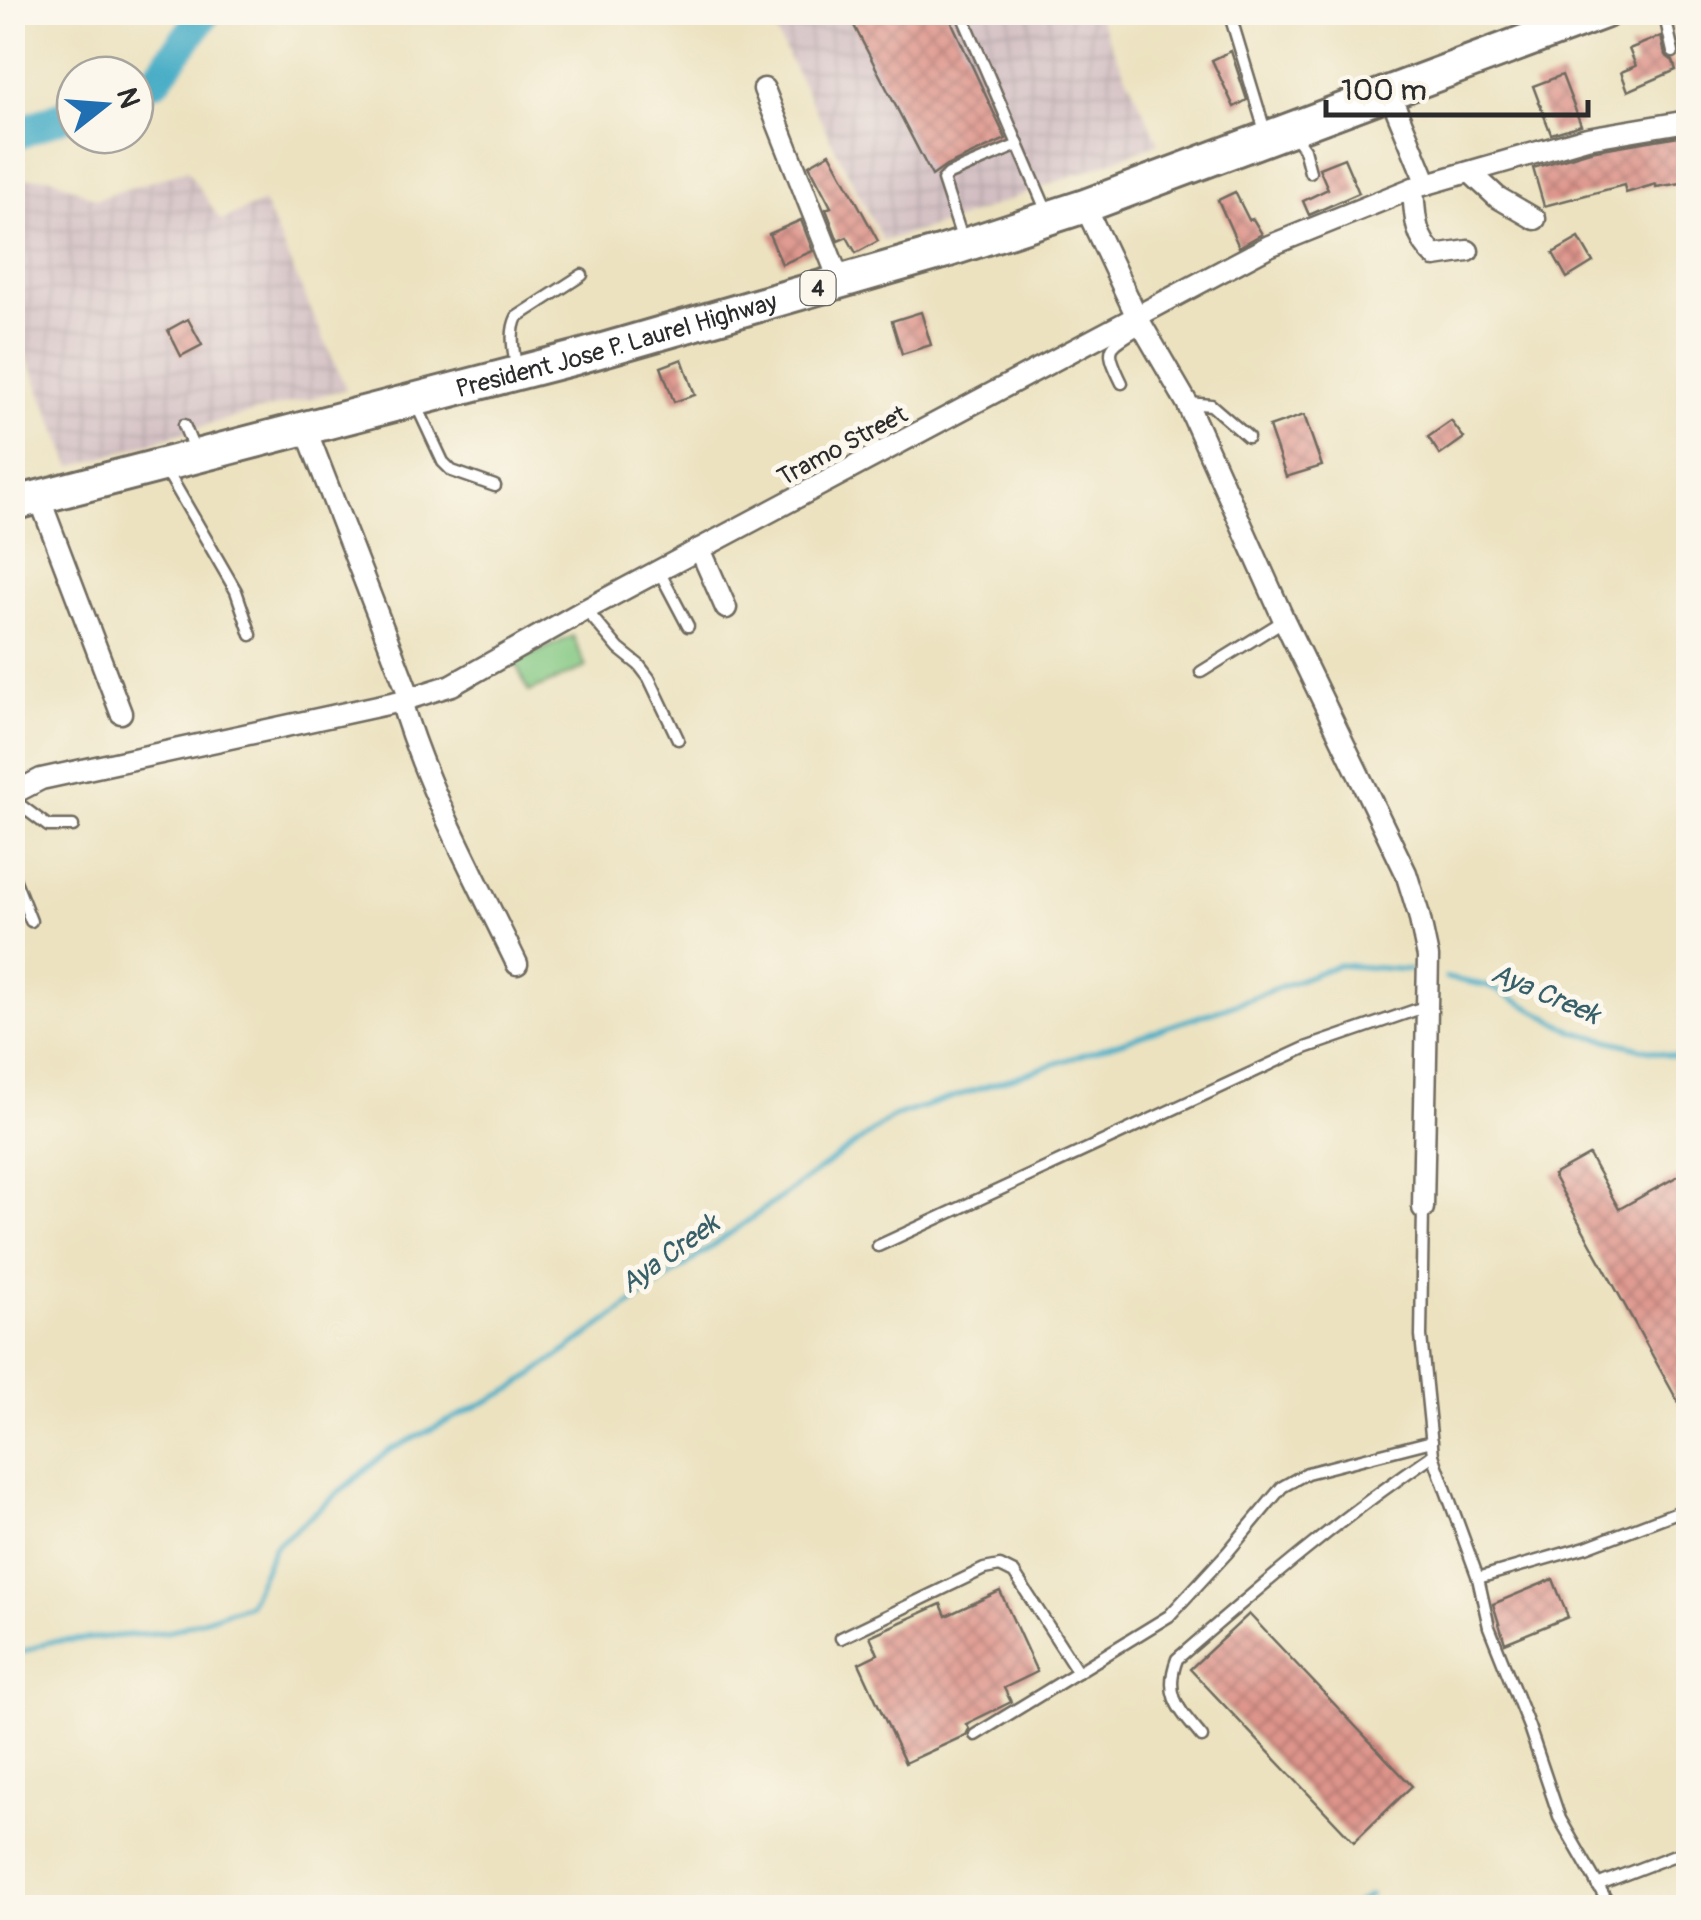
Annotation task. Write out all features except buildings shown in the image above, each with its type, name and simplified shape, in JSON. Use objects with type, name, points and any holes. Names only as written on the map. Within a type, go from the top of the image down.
[{"type":"highway","name":"President Jose P. Laurel Highway","points":[[26,501],[163,465],[190,440],[305,427],[517,372],[964,245],[1085,206],[1604,12]]},
{"type":"street","points":[[764,89],[840,282]]},
{"type":"street","points":[[1389,92],[1420,186],[1415,221],[1419,239],[1435,256],[1468,251]]},
{"type":"street","name":"Tramo Street","points":[[12,797],[42,780],[405,700],[452,686],[659,570],[1139,322],[1269,246],[1420,186],[1587,138],[1688,121]]},
{"type":"street","points":[[1470,172],[1497,197],[1535,219]]},
{"type":"street","points":[[1085,206],[1139,322],[1187,403],[1284,620],[1406,873],[1428,957],[1422,1208]]},
{"type":"street","points":[[305,427],[405,700],[411,736],[517,964]]},
{"type":"street","points":[[26,501],[120,713]]},
{"type":"street","points":[[700,549],[726,608]]},
{"type":"lane","points":[[960,12],[1049,218]]},
{"type":"lane","points":[[1229,12],[1278,133],[1304,149],[1310,172]]},
{"type":"lane","points":[[1664,12],[1673,52]]},
{"type":"lane","points":[[964,245],[944,180],[949,174],[1018,146]]},
{"type":"lane","points":[[517,372],[512,334],[517,317],[582,275]]},
{"type":"lane","points":[[1122,383],[1109,352],[1139,322]]},
{"type":"lane","points":[[413,398],[443,462],[452,471],[495,486]]},
{"type":"lane","points":[[1187,403],[1210,405],[1248,437]]},
{"type":"lane","points":[[163,465],[236,591],[251,636]]},
{"type":"lane","points":[[659,570],[688,626]]},
{"type":"lane","points":[[585,610],[649,678],[678,739]]},
{"type":"lane","points":[[1201,672],[1284,620]]},
{"type":"lane","points":[[12,797],[48,826],[73,826]]},
{"type":"lane","points":[[12,873],[31,920]]},
{"type":"lane","points":[[878,1246],[1305,1048],[1428,1006]]},
{"type":"lane","points":[[1422,1208],[1421,1336],[1433,1455],[1478,1578],[1489,1626],[1560,1819],[1611,1908]]},
{"type":"lane","points":[[975,1735],[1170,1616],[1282,1487],[1307,1473],[1432,1440]]},
{"type":"lane","points":[[1202,1737],[1172,1696],[1178,1660],[1281,1568],[1371,1496],[1433,1455]]},
{"type":"lane","points":[[1478,1578],[1586,1547],[1688,1508]]},
{"type":"lane","points":[[841,1638],[969,1576],[1000,1566],[1014,1573],[1078,1672]]},
{"type":"lane","points":[[1598,1885],[1688,1850]]},
{"type":"shaded area","points":[[794,12],[1096,13],[1159,143],[953,221],[883,241],[772,25]]},
{"type":"shaded area","points":[[187,170],[221,221],[263,202],[346,389],[217,422],[72,467],[13,323],[13,179],[51,177],[96,199]]},
{"type":"green space","points":[[573,636],[586,667],[529,692],[515,662]]},
{"type":"waterway","points":[[155,79],[206,12]]},
{"type":"waterway","points":[[12,136],[55,119]]},
{"type":"waterway","name":"Aya Creek","points":[[12,1656],[49,1642],[167,1632],[249,1604],[274,1547],[388,1451],[514,1388],[893,1117],[1227,1007],[1338,965],[1409,970]]},
{"type":"waterway","name":"Aya Creek","points":[[1446,978],[1489,986],[1575,1032],[1688,1060]]},
{"type":"waterway","points":[[1351,1908],[1370,1895]]}]
